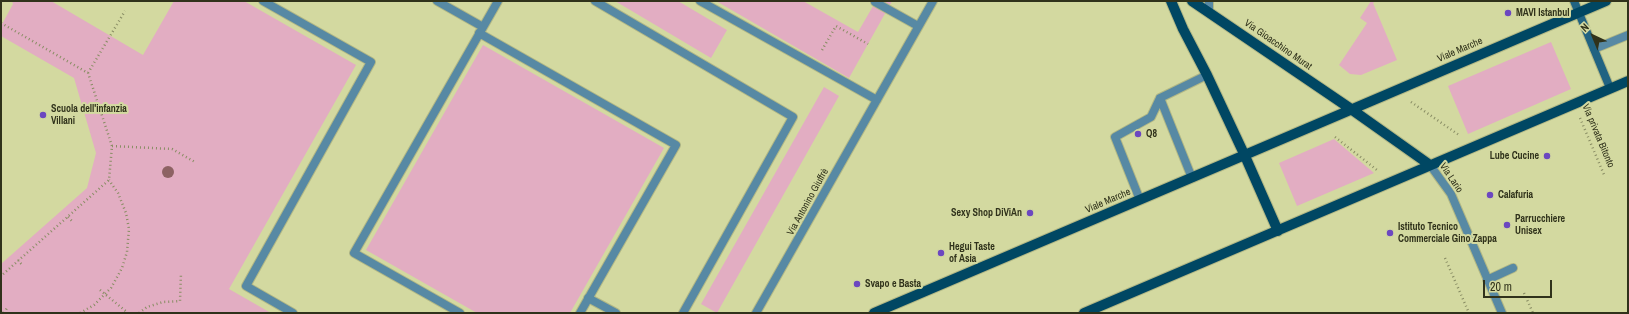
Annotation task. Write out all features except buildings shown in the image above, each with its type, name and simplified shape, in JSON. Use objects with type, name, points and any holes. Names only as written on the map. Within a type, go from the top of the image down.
[{"type":"main road","points":[[1171,1],[1183,30],[1207,75],[1245,156],[1278,230]]},
{"type":"main road","name":"Via Gioacchino Murat","points":[[1192,1],[1351,109]]},
{"type":"main road","name":"Viale Marche","points":[[874,313],[1606,1]]},
{"type":"main road","points":[[1084,313],[1628,81]]},
{"type":"main road","points":[[1351,109],[1430,165]]},
{"type":"street","points":[[263,1],[372,62],[246,286],[293,313]]},
{"type":"street","points":[[437,1],[481,30],[676,145],[580,313]]},
{"type":"street","points":[[460,313],[354,253],[498,1]]},
{"type":"street","points":[[595,1],[793,117],[683,313]]},
{"type":"street","points":[[700,1],[876,100]]},
{"type":"street","name":"Via Antonino Giuffrè","points":[[756,313],[933,1]]},
{"type":"street","points":[[1208,1],[1209,12]]},
{"type":"street","points":[[1574,1],[1610,88]]},
{"type":"street","points":[[875,2],[918,26]]},
{"type":"street","points":[[1594,49],[1628,34]]},
{"type":"street","points":[[1140,200],[1115,138],[1151,117],[1160,98],[1207,75]]},
{"type":"street","points":[[1160,98],[1192,178]]},
{"type":"street","name":"Via Lario","points":[[1430,165],[1451,194],[1502,313]]},
{"type":"street","points":[[1487,280],[1513,268]]},
{"type":"street","points":[[588,298],[616,313]]},
{"type":"path","points":[[88,73],[125,11]]},
{"type":"path","points":[[1,23],[88,73],[112,146],[109,180],[118,193],[124,206],[129,237],[127,252],[122,268],[115,282],[94,305],[80,313]]},
{"type":"path","points":[[813,64],[836,26],[868,44]]},
{"type":"path","points":[[1410,102],[1459,135]]},
{"type":"path","name":"Via privata Bitonto","points":[[1574,104],[1605,177]]},
{"type":"path","points":[[1335,137],[1382,174]]},
{"type":"path","points":[[112,146],[172,149],[195,162]]},
{"type":"path","points":[[1,276],[109,180]]},
{"type":"path","points":[[68,217],[72,222]]},
{"type":"path","points":[[1444,258],[1469,313]]},
{"type":"path","points":[[18,260],[23,266]]},
{"type":"path","points":[[139,313],[147,307],[163,302],[180,301],[182,273]]},
{"type":"path","points":[[100,290],[128,313]]},
{"type":"path","points":[[1524,292],[1534,313]]},
{"type":"path","points":[[2,313],[7,308]]},
{"type":"shaded area","points":[[12,1],[51,1],[143,55],[174,1],[244,1],[356,65],[229,289],[271,313],[1,313],[1,264],[87,188],[96,153],[74,78],[1,36],[1,26],[13,4]]},
{"type":"shaded area","points":[[615,1],[678,1],[727,30],[711,58]]},
{"type":"shaded area","points":[[716,1],[803,1],[858,32],[876,1],[892,1],[849,78]]},
{"type":"shaded area","points":[[1371,1],[1376,1],[1373,3],[1397,60],[1361,75],[1350,74],[1339,65],[1367,23],[1360,18]]},
{"type":"shaded area","points":[[1551,42],[1571,89],[1468,134],[1448,86]]},
{"type":"shaded area","points":[[483,45],[664,148],[570,313],[477,313],[366,250]]},
{"type":"shaded area","points":[[824,87],[839,96],[717,313],[701,304]]},
{"type":"shaded area","points":[[1334,139],[1374,173],[1297,206],[1279,163]]},
{"type":"place","name":"MAVI Istanbul","points":[[1508,13]]},
{"type":"place","name":"Scuola dell'infanzia Villani","points":[[43,115]]},
{"type":"place","name":"Q8","points":[[1138,134]]},
{"type":"place","name":"Lube Cucine","points":[[1547,156]]},
{"type":"place","name":"Calafuria","points":[[1490,195]]},
{"type":"place","name":"Sexy Shop DiViAn","points":[[1030,213]]},
{"type":"place","name":"Parrucchiere Unisex","points":[[1507,225]]},
{"type":"place","name":"Istituto Tecnico Commerciale Gino Zappa","points":[[1390,233]]},
{"type":"place","name":"Hegui Taste of Asia","points":[[941,253]]},
{"type":"place","name":"Svapo e Basta","points":[[857,284]]}]
